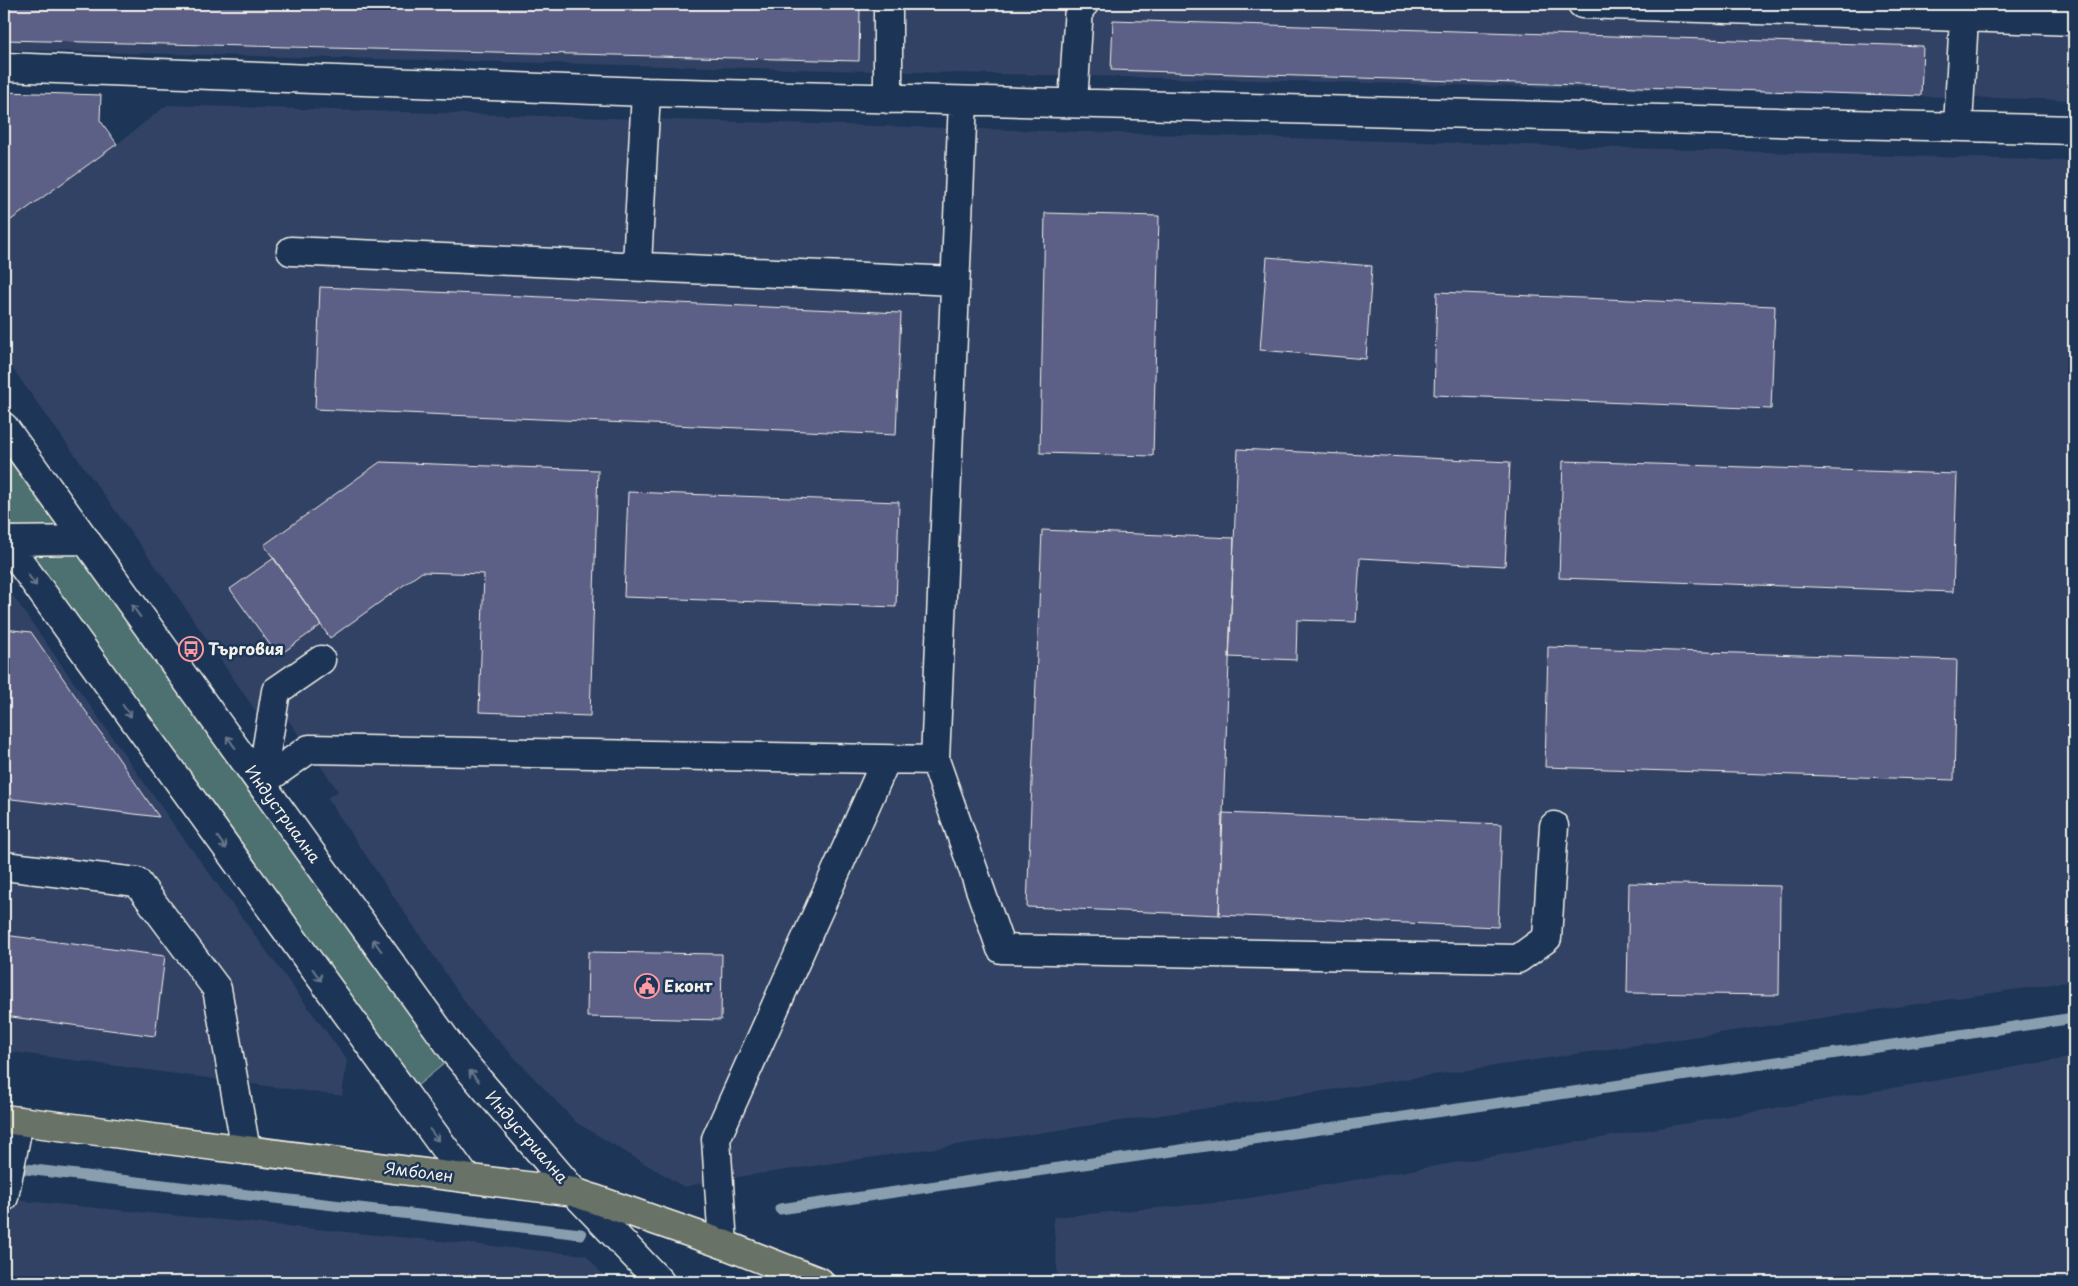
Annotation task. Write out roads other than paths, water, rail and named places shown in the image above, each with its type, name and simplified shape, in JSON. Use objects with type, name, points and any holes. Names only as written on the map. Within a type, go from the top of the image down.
[{"type":"main road","name":"Ямболен","points":[[11,1120],[574,1192],[723,1244],[820,1282]]},
{"type":"street","points":[[888,4],[888,99]]},
{"type":"street","points":[[1073,103],[1079,7],[1084,4]]},
{"type":"street","points":[[1582,4],[2074,21]]},
{"type":"street","points":[[1958,126],[1964,17]]},
{"type":"street","points":[[4,67],[646,92],[2074,130]]},
{"type":"street","points":[[637,265],[646,92]]},
{"type":"street","points":[[962,100],[936,760],[1001,949],[1518,960],[1547,938],[1554,826]]},
{"type":"street","points":[[291,251],[637,265],[955,281]]},
{"type":"street","name":"Индустриална","points":[[4,427],[456,1054],[574,1192],[660,1282]]},
{"type":"street","points":[[4,540],[86,540]]},
{"type":"street","points":[[4,540],[466,1178]]},
{"type":"street","points":[[261,783],[276,691],[321,660]]},
{"type":"street","points":[[261,783],[309,749],[936,760]]},
{"type":"street","points":[[723,1244],[716,1139],[886,760]]},
{"type":"street","points":[[4,866],[137,882],[218,989],[246,1150]]},
{"type":"street","points":[[4,1197],[11,1120]]},
{"type":"waterway","points":[[780,1209],[2074,1018]]},
{"type":"waterway","points":[[9,1167],[581,1234]]},
{"type":"place","name":"Търговия","points":[[191,649]]},
{"type":"place","name":"Еконт","points":[[647,986]]}]
